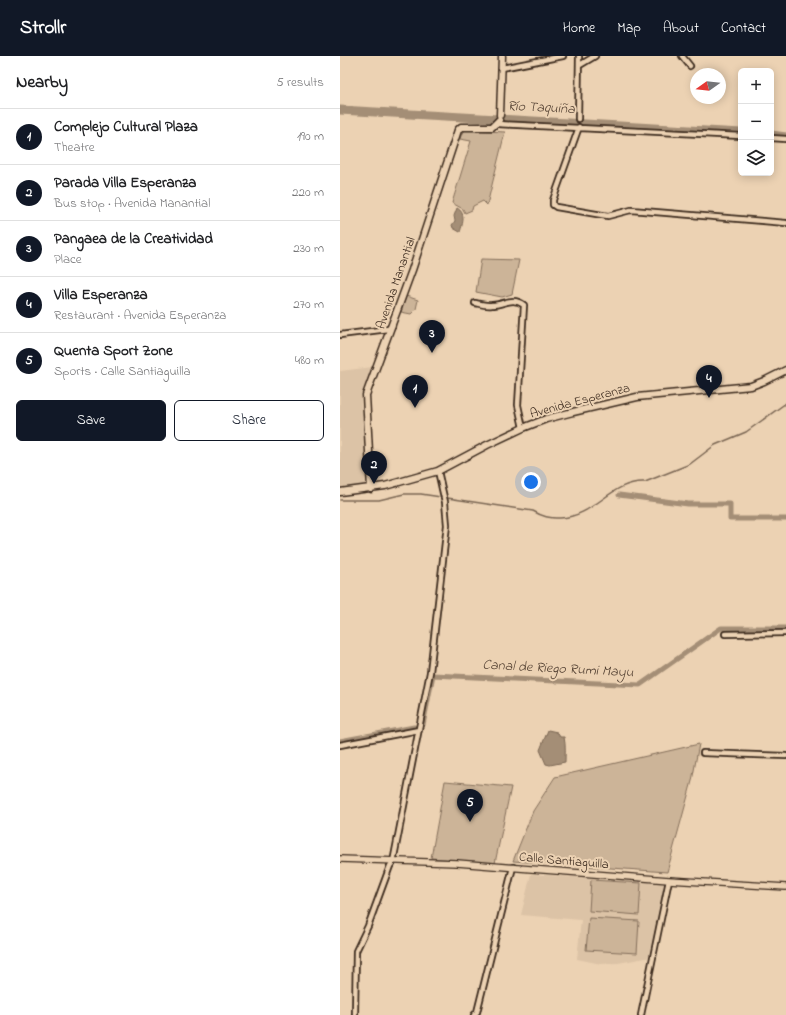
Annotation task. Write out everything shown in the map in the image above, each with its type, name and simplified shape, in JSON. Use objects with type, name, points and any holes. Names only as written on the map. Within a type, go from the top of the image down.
[{"type":"main road","points":[[499,119],[502,56]]},
{"type":"main road","name":"Avenida Manantial","points":[[372,489],[366,394],[393,325],[458,130],[461,127],[490,127],[499,119]]},
{"type":"main road","name":"Avenida Esperanza","points":[[340,492],[372,489],[438,471],[486,445],[546,419],[637,397],[751,386],[786,370]]},
{"type":"street","points":[[502,68],[563,56]]},
{"type":"street","points":[[578,119],[579,56]]},
{"type":"street","points":[[580,65],[595,56]]},
{"type":"street","points":[[682,56],[690,66]]},
{"type":"street","points":[[499,119],[579,127],[738,136]]},
{"type":"street","points":[[579,127],[553,200],[553,205],[556,207],[608,216],[631,210],[786,223]]},
{"type":"street","points":[[774,138],[786,139]]},
{"type":"street","points":[[475,303],[492,305],[508,300],[520,302],[524,305],[518,405],[523,428]]},
{"type":"street","points":[[340,334],[388,329],[393,325]]},
{"type":"street","points":[[355,1015],[356,951],[368,926],[390,866],[393,862],[430,672],[447,524],[445,500],[438,471]]},
{"type":"street","points":[[725,634],[786,634]]},
{"type":"street","points":[[340,745],[419,730]]},
{"type":"street","points":[[703,753],[786,756]]},
{"type":"street","name":"Calle Santiaguilla","points":[[340,859],[457,863],[669,880],[786,887]]},
{"type":"street","points":[[474,1015],[477,1012],[514,867]]},
{"type":"street","points":[[641,1015],[669,880]]},
{"type":"shaded area","points":[[466,130],[505,132],[487,205],[483,201],[473,206],[472,210],[465,213],[463,209],[452,203],[471,141],[460,139],[462,133]]},
{"type":"shaded area","points":[[457,208],[463,215],[463,222],[460,232],[453,228],[452,225],[455,221],[454,216]]},
{"type":"shaded area","points":[[481,259],[519,260],[512,294],[502,297],[476,292]]},
{"type":"shaded area","points":[[406,296],[418,300],[416,309],[411,314],[401,312]]},
{"type":"shaded area","points":[[373,367],[361,395],[367,483],[364,487],[340,490],[340,371]]},
{"type":"shaded area","points":[[548,730],[557,732],[560,737],[564,737],[565,762],[550,765],[546,764],[540,750]]},
{"type":"shaded area","points":[[699,744],[692,781],[667,872],[513,861],[533,811],[555,777]]},
{"type":"shaded area","points":[[445,781],[511,787],[495,863],[431,858]]},
{"type":"shaded area","points":[[531,874],[665,883],[651,957],[618,963],[601,964],[577,959],[581,920],[521,915]]},
{"type":"shaded area","points":[[591,880],[641,883],[639,915],[589,911]]},
{"type":"shaded area","points":[[589,918],[639,921],[637,953],[586,950]]},
{"type":"waterway","name":"Río Taquiña","points":[[340,110],[738,133]]},
{"type":"waterway","name":"Río Taquiña","points":[[774,135],[786,137]]},
{"type":"waterway","points":[[340,500],[379,500],[404,494],[421,494],[533,511],[540,515],[549,517],[560,518],[572,516],[583,512],[622,487],[633,483],[645,482],[690,464],[715,445],[746,432],[786,403]]},
{"type":"waterway","points":[[619,495],[688,504],[730,504],[730,519],[786,519]]},
{"type":"waterway","name":"Canal de Riego Rumi Mayu","points":[[423,725],[433,675],[640,685],[721,628],[786,628]]},
{"type":"waterway","name":"Canal de Riego Rumi Mayu","points":[[340,741],[414,727]]},
{"type":"place","name":"Pangaea de la Creatividad","points":[[432,353]]},
{"type":"place","name":"Villa Esperanza","points":[[709,398]]},
{"type":"place","name":"Complejo Cultural Plaza","points":[[415,408]]},
{"type":"place","name":"Parada Villa Esperanza","points":[[374,484]]},
{"type":"place","name":"Quenta Sport Zone","points":[[470,822]]}]
